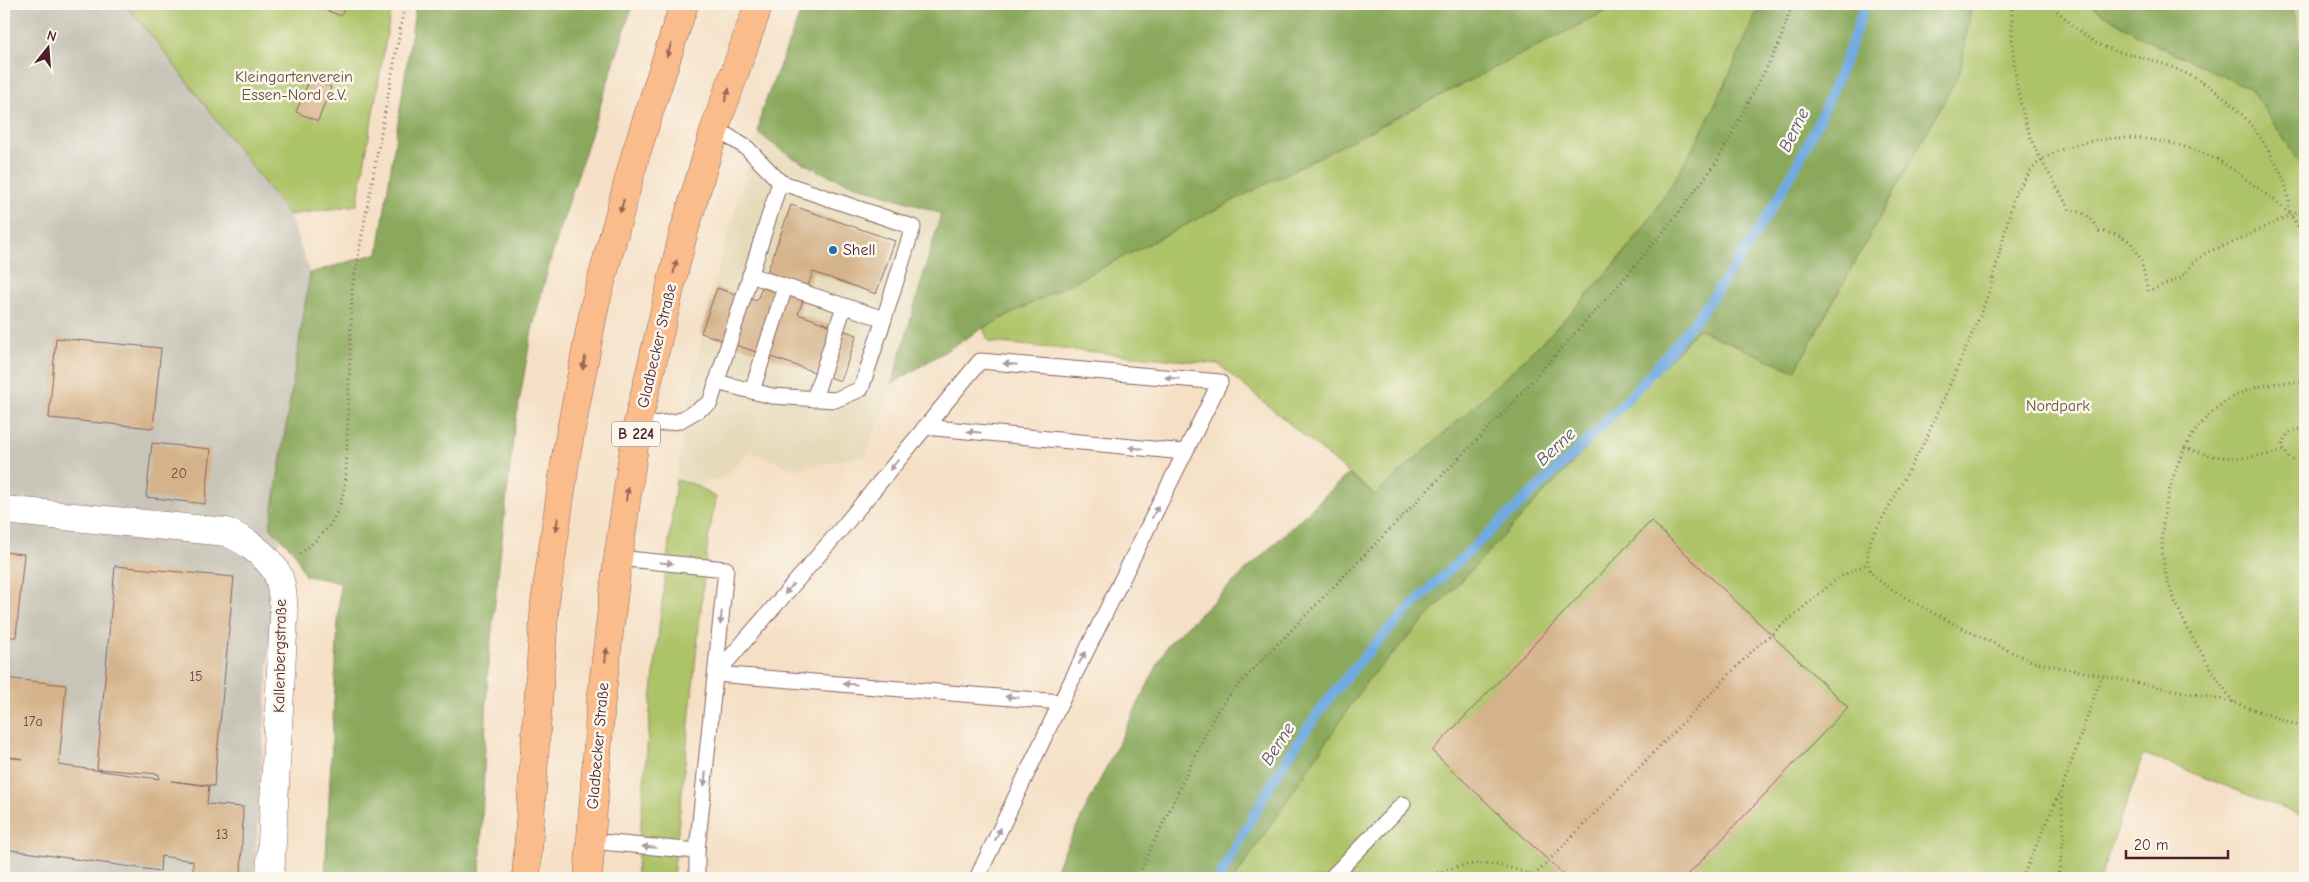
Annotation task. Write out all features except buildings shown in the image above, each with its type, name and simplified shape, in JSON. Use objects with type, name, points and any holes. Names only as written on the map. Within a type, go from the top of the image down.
[{"type":"main road","points":[[526,878],[545,602],[566,456],[595,304],[636,153],[684,4]]},
{"type":"main road","name":"Gladbecker Straße","points":[[588,878],[601,701],[618,558],[637,426],[683,234],[715,128],[759,4]]},
{"type":"street","points":[[4,510],[226,532],[244,540],[277,573]]},
{"type":"street","name":"Kallenbergstraße","points":[[270,878],[284,615],[282,593],[277,573]]},
{"type":"lane","points":[[715,128],[747,148],[780,182],[913,227],[861,388],[835,400],[772,396],[716,382]]},
{"type":"lane","points":[[637,426],[679,421],[710,403],[780,182]]},
{"type":"lane","points":[[750,275],[884,318]]},
{"type":"lane","points":[[752,391],[785,287]]},
{"type":"lane","points":[[814,399],[844,306]]},
{"type":"lane","points":[[716,674],[842,528],[980,362],[1220,382],[1061,702],[977,878]]},
{"type":"lane","points":[[925,427],[1184,452]]},
{"type":"lane","points":[[618,558],[726,569],[697,851],[697,878]]},
{"type":"lane","points":[[716,674],[1061,702]]},
{"type":"lane","points":[[1331,878],[1403,804]]},
{"type":"lane","points":[[590,842],[697,851]]},
{"type":"path","points":[[277,573],[314,543],[333,524],[343,496],[346,477],[352,289],[404,4]]},
{"type":"path","points":[[1137,878],[1215,714],[1244,679],[1530,383],[1624,279],[1672,221],[1716,163],[1780,44],[1792,4]]},
{"type":"path","points":[[2012,4],[2019,96],[2024,123],[2041,160],[2070,210],[2084,213],[2096,224],[2099,232],[2111,232],[2123,236],[2136,249],[2148,291],[2181,278],[2194,262],[2207,252],[2305,208]]},
{"type":"path","points":[[2050,4],[2087,37],[2102,45],[2167,65],[2200,81],[2232,102],[2247,118],[2282,174],[2290,194],[2290,215]]},
{"type":"path","points":[[2305,238],[2290,215],[2239,173],[2215,159],[2190,148],[2140,139],[2105,138],[2076,143],[2041,160],[2014,193],[1980,316],[1926,439],[1871,539],[1868,562],[1870,572],[1895,591],[2008,651],[2034,662],[2101,677],[2178,689],[2233,702],[2305,728]]},
{"type":"path","points":[[2233,702],[2190,632],[2177,605],[2164,564],[2162,536],[2166,503],[2175,467],[2194,431],[2208,414],[2224,401],[2248,390],[2270,384],[2305,382]]},
{"type":"path","points":[[2305,430],[2297,429],[2288,433],[2283,441],[2283,451],[2293,460],[2305,460]]},
{"type":"path","points":[[2184,448],[2226,458],[2248,459],[2283,451]]},
{"type":"path","points":[[1424,878],[1463,865],[1478,863],[1495,863],[1536,877],[1755,648],[1838,578],[1868,562]]},
{"type":"path","points":[[2022,878],[2061,792],[2101,677]]},
{"type":"path","points":[[2058,878],[2064,829],[2061,792]]},
{"type":"shaded area","points":[[4,4],[124,4],[152,36],[289,215],[310,273],[273,595],[254,878],[4,878]]},
{"type":"shaded area","points":[[758,132],[774,147],[805,167],[941,214],[892,384],[866,456],[792,469],[750,451],[724,477],[696,485],[676,480],[692,384],[710,296]]},
{"type":"green space","name":"Kleingartenverein Essen-Nord e.V.","points":[[124,4],[392,4],[357,205],[289,215],[152,36]]},
{"type":"green space","points":[[416,4],[633,4],[551,258],[532,330],[514,431],[488,666],[480,878],[325,878],[340,582],[305,576],[295,553],[270,527],[310,273],[378,253]]},
{"type":"green space","points":[[804,4],[1620,4],[983,328],[892,384],[941,214],[845,182],[822,172],[800,162],[758,132],[762,110]]},
{"type":"green space","points":[[1620,4],[1760,4],[1714,108],[1696,142],[1658,207],[1636,238],[1585,298],[1557,327],[1375,495],[1218,364],[989,342],[983,328]]},
{"type":"green space","points":[[1760,4],[1972,4],[1960,72],[1795,371],[1698,329],[1367,681],[1235,878],[1051,878],[1168,644],[1348,474],[1375,495],[1528,356],[1585,298],[1613,267],[1636,237],[1678,174],[1714,107]]},
{"type":"green space","name":"Nordpark","points":[[1972,4],[2088,4],[2144,39],[2251,89],[2305,171],[2305,817],[2144,754],[2100,878],[1235,878],[1367,681],[1698,329],[1795,371],[1960,72]]},
{"type":"green space","points":[[2088,4],[2292,4],[2305,69],[2305,171],[2251,89],[2144,39]]},
{"type":"green space","points":[[2292,4],[2305,4],[2305,69]]},
{"type":"green space","points":[[676,480],[696,485],[716,497],[708,540],[673,878],[636,878],[651,701]]},
{"type":"waterway","name":"Berne","points":[[1219,878],[1289,755],[1322,708],[1367,653],[1459,561],[1586,442],[1674,346],[1715,294],[1752,240],[1786,184],[1816,126],[1843,66],[1865,4]]},
{"type":"place","name":"Shell","points":[[833,250]]}]
